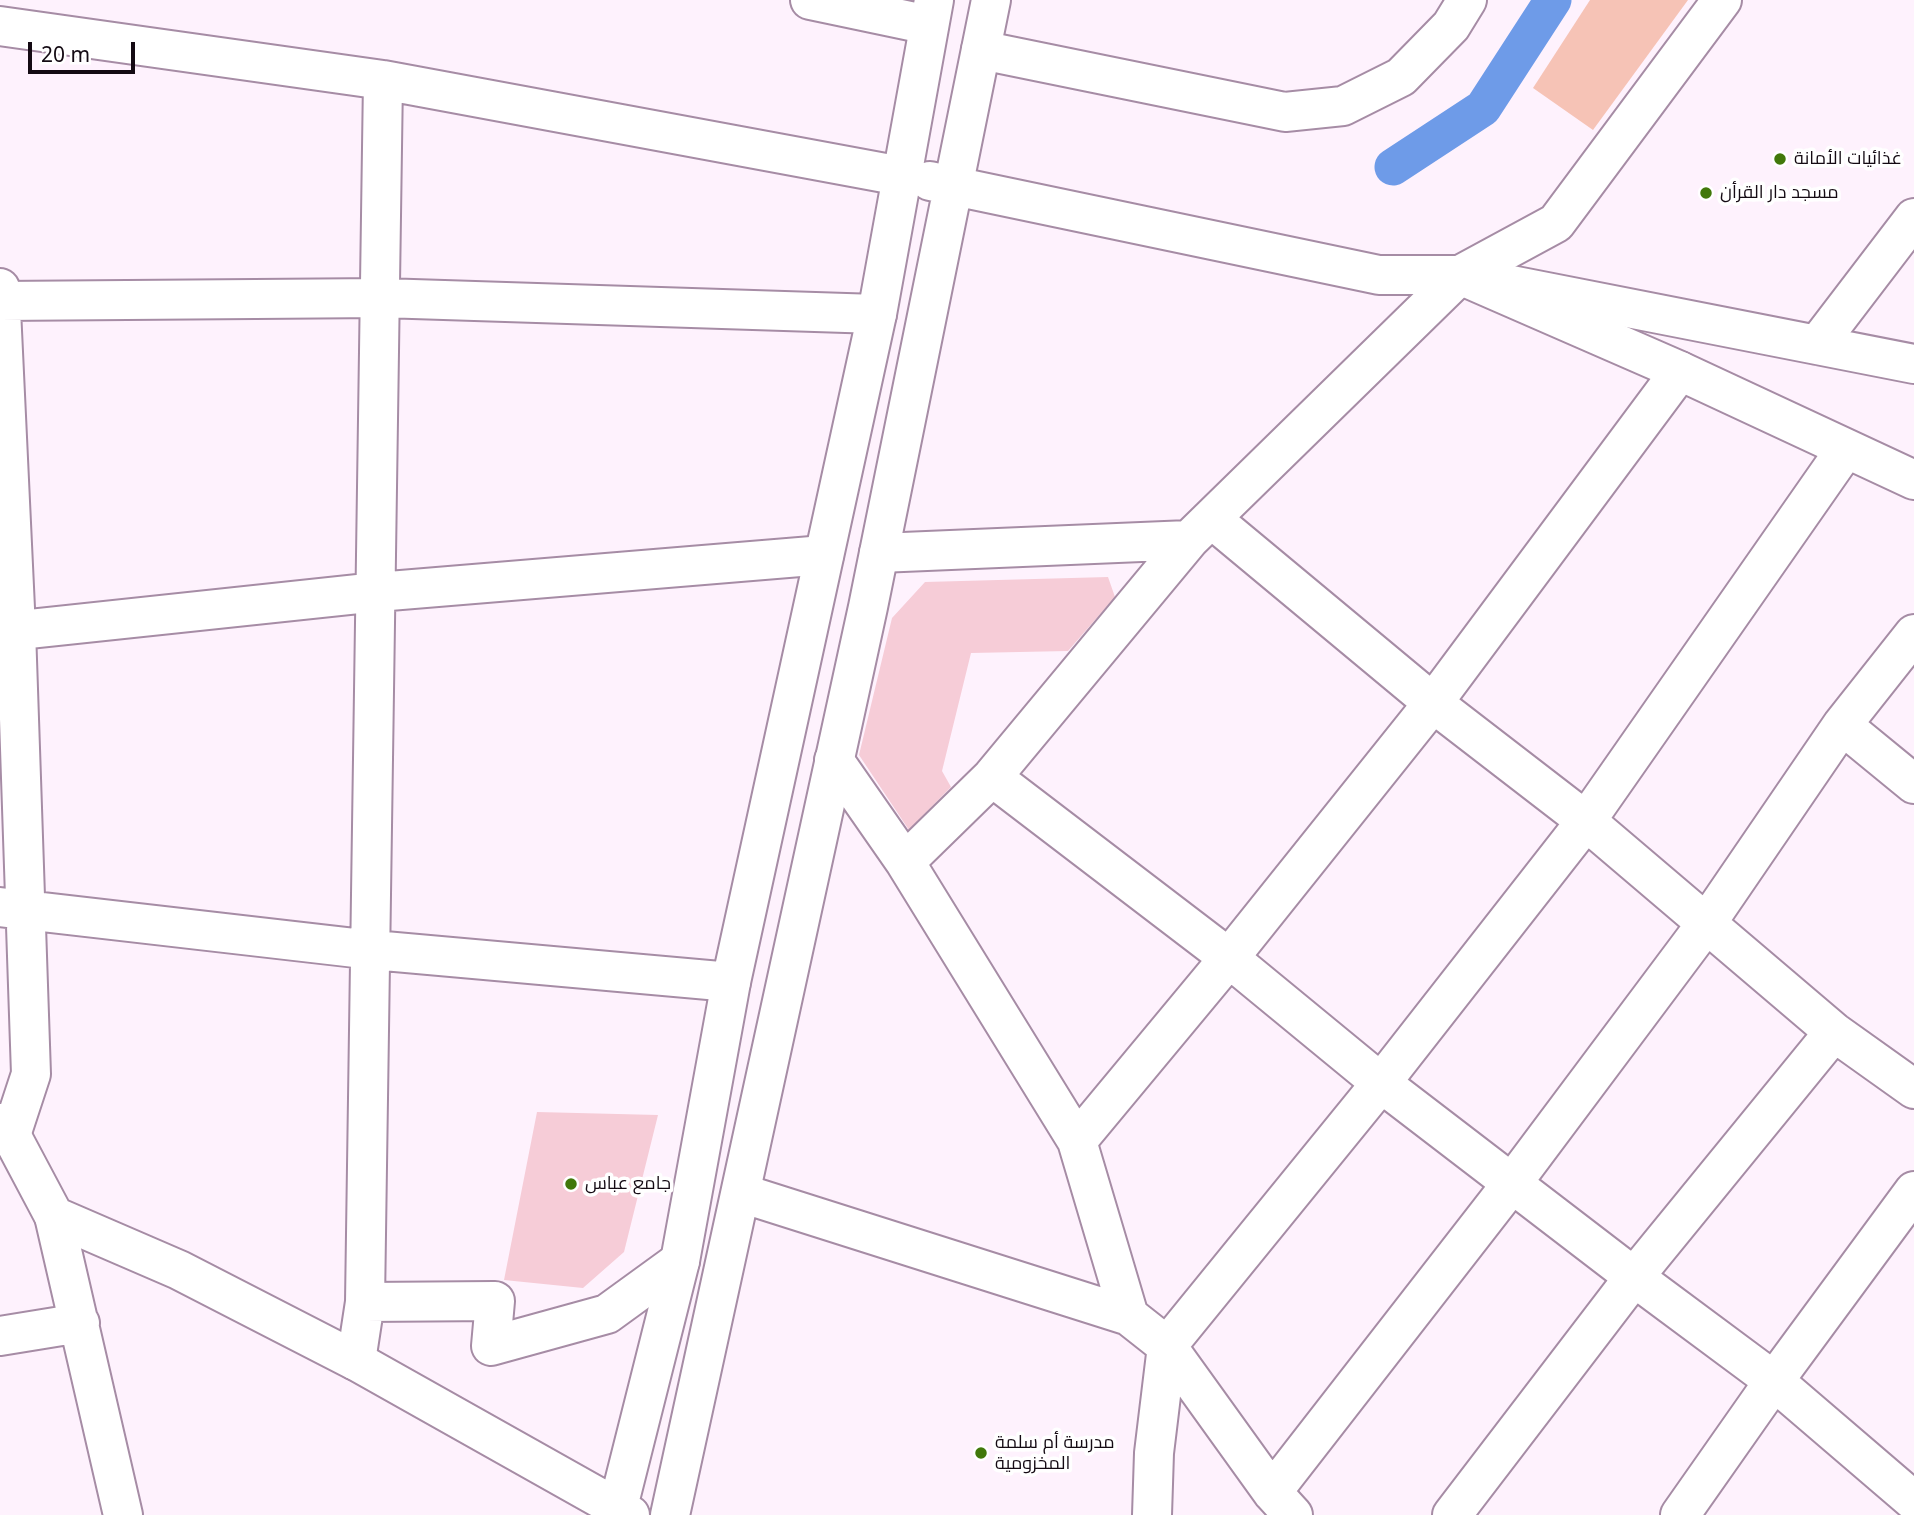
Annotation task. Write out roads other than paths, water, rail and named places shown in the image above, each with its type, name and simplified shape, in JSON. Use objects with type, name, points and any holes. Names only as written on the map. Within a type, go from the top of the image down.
[{"type":"street","points":[[54,1216],[179,1270],[356,1360],[621,1512],[680,1261],[731,982],[877,314],[931,12],[810,0]]},
{"type":"street","points":[[670,1515],[880,553],[991,0]]},
{"type":"street","points":[[981,50],[1285,112],[1343,106],[1401,77],[1451,26],[1467,0]]},
{"type":"street","points":[[905,862],[992,776],[1201,530],[1460,275],[1556,223],[1723,0]]},
{"type":"street","points":[[0,26],[383,80],[954,186],[1379,275],[1460,275],[1914,364]]},
{"type":"street","points":[[356,1360],[365,1302],[373,950],[383,80]]},
{"type":"street","points":[[1817,345],[1914,218]]},
{"type":"street","points":[[1460,275],[1679,371],[1914,480]]},
{"type":"street","points":[[122,1515],[54,1216],[5,1129],[31,1074],[12,907],[1,296],[382,298],[877,314]]},
{"type":"street","points":[[1077,1141],[1229,958],[1433,703],[1679,371]]},
{"type":"street","points":[[1152,1515],[1154,1453],[1167,1346],[1381,1083],[1586,821],[1845,450]]},
{"type":"street","points":[[880,553],[1201,530],[1586,821],[1834,1032],[1914,1089]]},
{"type":"street","points":[[8,631],[377,592],[824,555]]},
{"type":"street","points":[[741,1193],[1129,1316],[1167,1346],[1282,1504],[1513,1182],[1706,924],[1842,725],[1914,634]]},
{"type":"street","points":[[1842,725],[1914,784]]},
{"type":"street","points":[[834,760],[905,862],[1077,1141],[1129,1316]]},
{"type":"street","points":[[992,776],[1229,958],[1381,1083],[1774,1381],[1914,1501]]},
{"type":"street","points":[[12,907],[373,950],[731,982]]},
{"type":"street","points":[[1452,1515],[1634,1277],[1834,1032]]},
{"type":"street","points":[[1680,1515],[1774,1381],[1914,1191]]},
{"type":"street","points":[[365,1302],[495,1301],[491,1346],[607,1314],[680,1261]]},
{"type":"street","points":[[0,1336],[80,1323]]},
{"type":"waterway","points":[[1393,167],[1483,108],[1553,0]]},
{"type":"place","name":"غذائيات الأمانة","points":[[1780,159]]},
{"type":"place","name":"مسجد دار القرأن","points":[[1706,193]]},
{"type":"place","name":"جامع عباس","points":[[571,1184]]},
{"type":"place","name":"مدرسة أم سلمة المخزومية","points":[[981,1453]]}]
